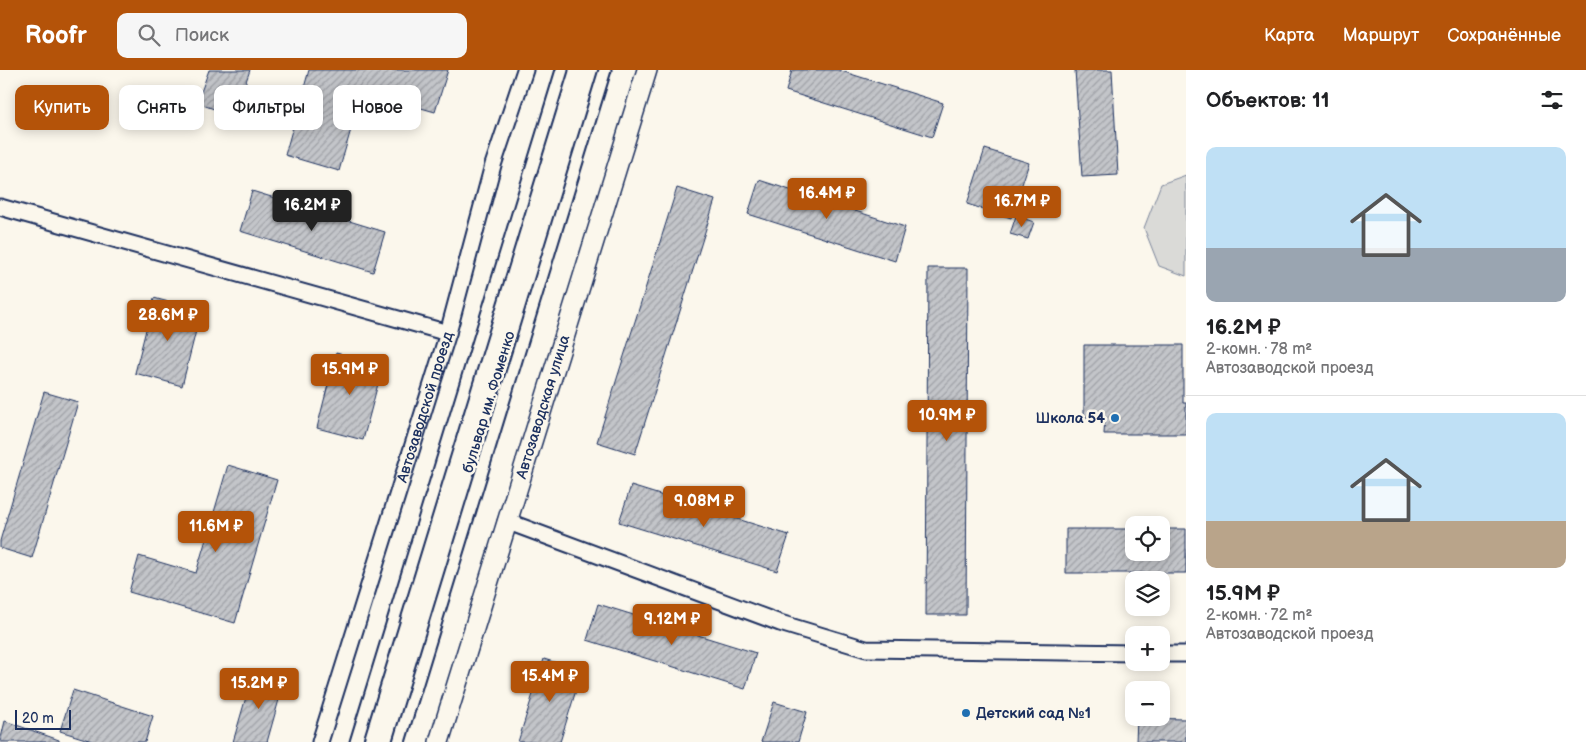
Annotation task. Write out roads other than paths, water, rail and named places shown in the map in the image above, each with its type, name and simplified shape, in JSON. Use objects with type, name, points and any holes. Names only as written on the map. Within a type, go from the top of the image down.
[{"type":"street","name":"Автозаводской проезд","points":[[320,742],[448,333],[493,165],[525,70]]},
{"type":"street","name":"бульвар им. Фоменко","points":[[356,742],[562,70]]},
{"type":"street","name":"бульвар им. Фоменко","points":[[400,742],[605,70]]},
{"type":"street","name":"Автозаводская улица","points":[[439,742],[647,70]]},
{"type":"street","points":[[0,207],[448,333]]},
{"type":"street","points":[[506,521],[780,622],[866,648],[1125,653]]},
{"type":"street","points":[[1170,654],[1186,654]]},
{"type":"place","name":"Школа 54","points":[[1115,418]]},
{"type":"place","name":"Детский сад №1","points":[[966,713]]}]
